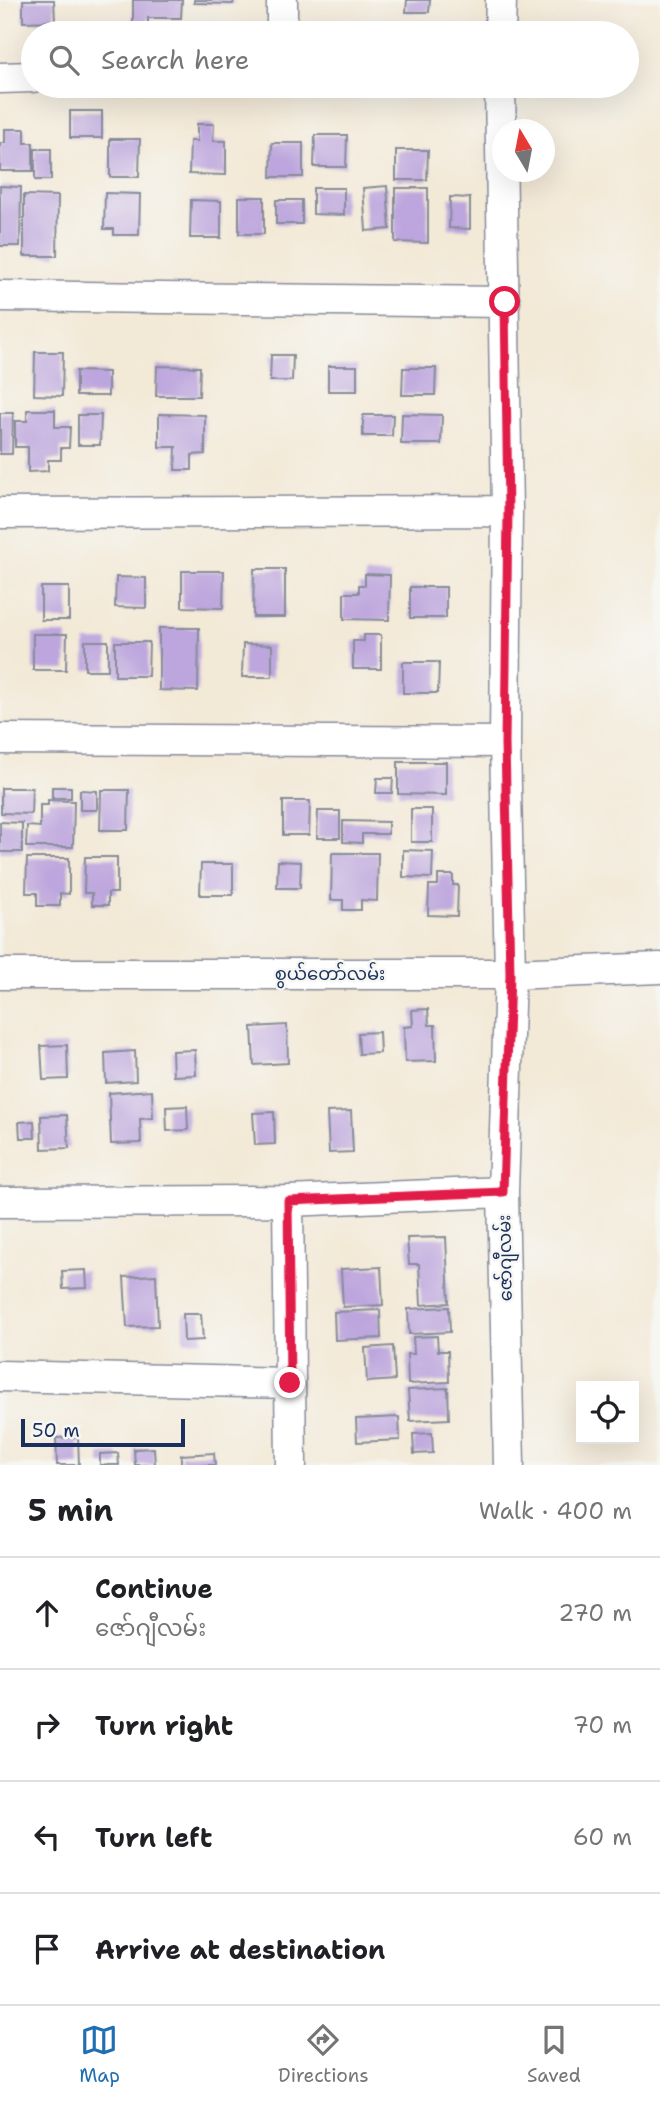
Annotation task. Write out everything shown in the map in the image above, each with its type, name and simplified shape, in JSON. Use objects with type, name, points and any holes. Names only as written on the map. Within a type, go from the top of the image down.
[{"type":"street","points":[[282,0],[282,21]]},
{"type":"street","points":[[500,21],[501,0]]},
{"type":"street","points":[[0,78],[21,77]]},
{"type":"street","name":"ဇော်ဂျီလမ်း","points":[[500,98],[508,511],[505,743],[510,974],[503,1192],[509,1465]]},
{"type":"street","points":[[0,296],[505,302]]},
{"type":"street","points":[[0,513],[508,511]]},
{"type":"street","points":[[0,739],[505,743]]},
{"type":"street","name":"စွယ်တော်လမ်း","points":[[0,974],[510,974],[660,968]]},
{"type":"street","points":[[0,1202],[288,1201],[503,1192]]},
{"type":"street","points":[[288,1201],[292,1465]]},
{"type":"street","points":[[0,1376],[290,1383]]},
{"type":"building","points":[[23,0],[54,0],[55,21],[23,21]]},
{"type":"building","points":[[133,0],[182,0],[181,18],[133,21]]},
{"type":"building","points":[[194,0],[234,0],[233,4],[194,3]]},
{"type":"building","points":[[407,0],[430,0],[429,12],[406,12]]},
{"type":"building","points":[[70,111],[102,111],[102,138],[70,138]]},
{"type":"building","points":[[197,124],[214,124],[213,141],[226,141],[226,175],[189,174],[190,141],[197,141]]},
{"type":"building","points":[[5,129],[25,129],[25,143],[33,143],[33,171],[0,171],[0,143],[5,143]]},
{"type":"building","points":[[315,135],[347,135],[346,167],[314,167]]},
{"type":"building","points":[[110,139],[140,139],[139,177],[110,177]]},
{"type":"building","points":[[272,143],[303,143],[303,177],[271,177]]},
{"type":"building","points":[[35,149],[51,149],[51,180],[35,180]]},
{"type":"building","points":[[396,150],[428,150],[427,180],[396,180]]},
{"type":"building","points":[[0,186],[21,187],[20,246],[0,246]]},
{"type":"building","points":[[387,186],[390,229],[366,231],[363,188]]},
{"type":"building","points":[[313,188],[344,188],[344,215],[313,214]]},
{"type":"building","points":[[395,188],[428,188],[428,243],[395,242]]},
{"type":"building","points":[[105,193],[140,194],[139,235],[114,235],[114,229],[104,229]]},
{"type":"building","points":[[24,195],[58,196],[57,256],[24,256]]},
{"type":"building","points":[[239,197],[264,197],[264,234],[239,234]]},
{"type":"building","points":[[450,197],[470,198],[470,229],[449,228]]},
{"type":"building","points":[[191,200],[221,201],[221,238],[190,238]]},
{"type":"building","points":[[276,200],[302,200],[302,224],[276,224]]},
{"type":"building","points":[[35,352],[63,352],[62,396],[34,395]]},
{"type":"building","points":[[271,355],[293,355],[292,381],[270,381]]},
{"type":"building","points":[[157,366],[200,367],[199,396],[156,396]]},
{"type":"building","points":[[328,366],[357,366],[357,391],[328,391]]},
{"type":"building","points":[[403,368],[436,368],[435,395],[402,395]]},
{"type":"building","points":[[76,371],[108,372],[108,396],[76,396]]},
{"type":"building","points":[[27,410],[55,410],[55,427],[70,427],[69,448],[61,448],[61,460],[48,460],[48,471],[28,472],[28,447],[15,447],[15,421],[27,421]]},
{"type":"building","points":[[0,413],[13,413],[12,454],[0,454]]},
{"type":"building","points":[[159,414],[205,415],[205,454],[192,455],[192,470],[175,470],[176,447],[159,447]]},
{"type":"building","points":[[402,414],[442,415],[441,444],[401,444]]},
{"type":"building","points":[[78,415],[101,415],[100,445],[78,445]]},
{"type":"building","points":[[363,415],[393,415],[392,436],[363,436]]},
{"type":"building","points":[[254,569],[285,569],[285,617],[253,617]]},
{"type":"building","points":[[182,571],[224,571],[223,608],[182,607]]},
{"type":"building","points":[[365,574],[390,575],[389,620],[344,619],[344,593],[359,593],[359,585],[365,585]]},
{"type":"building","points":[[116,577],[146,578],[146,608],[115,607]]},
{"type":"building","points":[[41,587],[69,587],[69,620],[41,620]]},
{"type":"building","points":[[410,587],[446,587],[446,618],[410,618]]},
{"type":"building","points":[[159,628],[199,628],[198,691],[159,690]]},
{"type":"building","points":[[33,634],[67,634],[66,670],[33,670]]},
{"type":"building","points":[[364,635],[381,635],[381,669],[353,669],[353,641],[364,641]]},
{"type":"building","points":[[85,641],[108,641],[108,670],[85,670]]},
{"type":"building","points":[[115,642],[149,642],[148,676],[115,676]]},
{"type":"building","points":[[243,644],[272,645],[272,677],[242,677]]},
{"type":"building","points":[[403,662],[439,662],[438,693],[403,693]]},
{"type":"building","points":[[398,762],[446,762],[446,795],[398,794]]},
{"type":"building","points":[[377,778],[393,778],[392,793],[376,793]]},
{"type":"building","points":[[52,787],[71,787],[71,798],[52,798]]},
{"type":"building","points":[[1,788],[32,788],[31,814],[1,813]]},
{"type":"building","points":[[80,790],[97,791],[97,810],[80,810]]},
{"type":"building","points":[[101,790],[129,790],[128,830],[100,830]]},
{"type":"building","points":[[48,800],[74,801],[73,847],[26,847],[27,826],[40,827],[40,805],[48,805]]},
{"type":"building","points":[[283,801],[310,801],[309,835],[283,835]]},
{"type":"building","points":[[411,809],[432,809],[432,842],[411,842]]},
{"type":"building","points":[[318,811],[340,811],[340,838],[317,838]]},
{"type":"building","points":[[343,821],[388,822],[388,834],[362,834],[362,843],[343,842]]},
{"type":"building","points":[[0,822],[22,823],[22,852],[0,852]]},
{"type":"building","points":[[403,850],[433,851],[432,878],[403,877]]},
{"type":"building","points":[[332,853],[378,853],[377,901],[361,900],[361,910],[343,910],[343,900],[331,900]]},
{"type":"building","points":[[85,857],[117,857],[117,893],[108,893],[108,905],[92,905],[92,893],[84,893]]},
{"type":"building","points":[[27,858],[69,858],[69,894],[60,893],[60,906],[37,906],[37,893],[26,893]]},
{"type":"building","points":[[278,861],[301,862],[300,888],[277,888]]},
{"type":"building","points":[[201,864],[233,864],[233,895],[200,895]]},
{"type":"building","points":[[438,875],[453,875],[453,885],[458,885],[457,916],[428,915],[429,885],[438,885]]},
{"type":"building","points":[[428,1009],[429,1025],[435,1025],[436,1061],[405,1062],[404,1027],[413,1026],[412,1010]]},
{"type":"building","points":[[287,1025],[288,1063],[254,1065],[252,1027]]},
{"type":"building","points":[[379,1032],[380,1053],[359,1054],[358,1033]]},
{"type":"building","points":[[67,1045],[68,1079],[43,1080],[41,1046]]},
{"type":"building","points":[[195,1050],[196,1075],[173,1076],[172,1051]]},
{"type":"building","points":[[135,1051],[136,1081],[106,1083],[105,1053]]},
{"type":"building","points":[[152,1090],[153,1118],[140,1119],[141,1143],[111,1144],[109,1093]]},
{"type":"building","points":[[187,1106],[188,1130],[167,1131],[166,1107]]},
{"type":"building","points":[[351,1111],[353,1152],[329,1153],[327,1112]]},
{"type":"building","points":[[274,1112],[275,1144],[255,1145],[253,1113]]},
{"type":"building","points":[[67,1115],[69,1148],[42,1149],[41,1116]]},
{"type":"building","points":[[34,1121],[35,1138],[20,1138],[19,1122]]},
{"type":"building","points":[[446,1237],[449,1303],[421,1305],[419,1264],[409,1264],[407,1238]]},
{"type":"building","points":[[381,1267],[383,1305],[343,1307],[341,1269]]},
{"type":"building","points":[[86,1270],[87,1288],[63,1289],[62,1271]]},
{"type":"building","points":[[156,1275],[158,1326],[127,1327],[124,1277]]},
{"type":"building","points":[[449,1307],[450,1332],[409,1334],[408,1309]]},
{"type":"building","points":[[380,1310],[381,1338],[335,1340],[334,1312]]},
{"type":"building","points":[[183,1314],[201,1314],[203,1340],[184,1341]]},
{"type":"building","points":[[437,1336],[438,1351],[448,1351],[449,1382],[408,1384],[407,1354],[414,1354],[413,1337]]},
{"type":"building","points":[[393,1346],[395,1380],[367,1382],[365,1348]]},
{"type":"building","points":[[448,1388],[449,1419],[410,1421],[408,1390]]},
{"type":"building","points":[[399,1417],[400,1440],[357,1442],[356,1419]]},
{"type":"building","points":[[432,1433],[433,1453],[414,1454],[413,1434]]},
{"type":"building","points":[[78,1437],[79,1465],[57,1465],[56,1438]]},
{"type":"building","points":[[154,1448],[155,1465],[135,1465],[134,1449]]},
{"type":"building","points":[[118,1453],[119,1465],[100,1465],[100,1454]]},
{"type":"building","points":[[214,1453],[215,1465],[181,1465],[181,1455]]},
{"type":"route","points":[[290,1383],[288,1201],[503,1192],[510,974],[505,743],[508,511],[505,302]]}]
